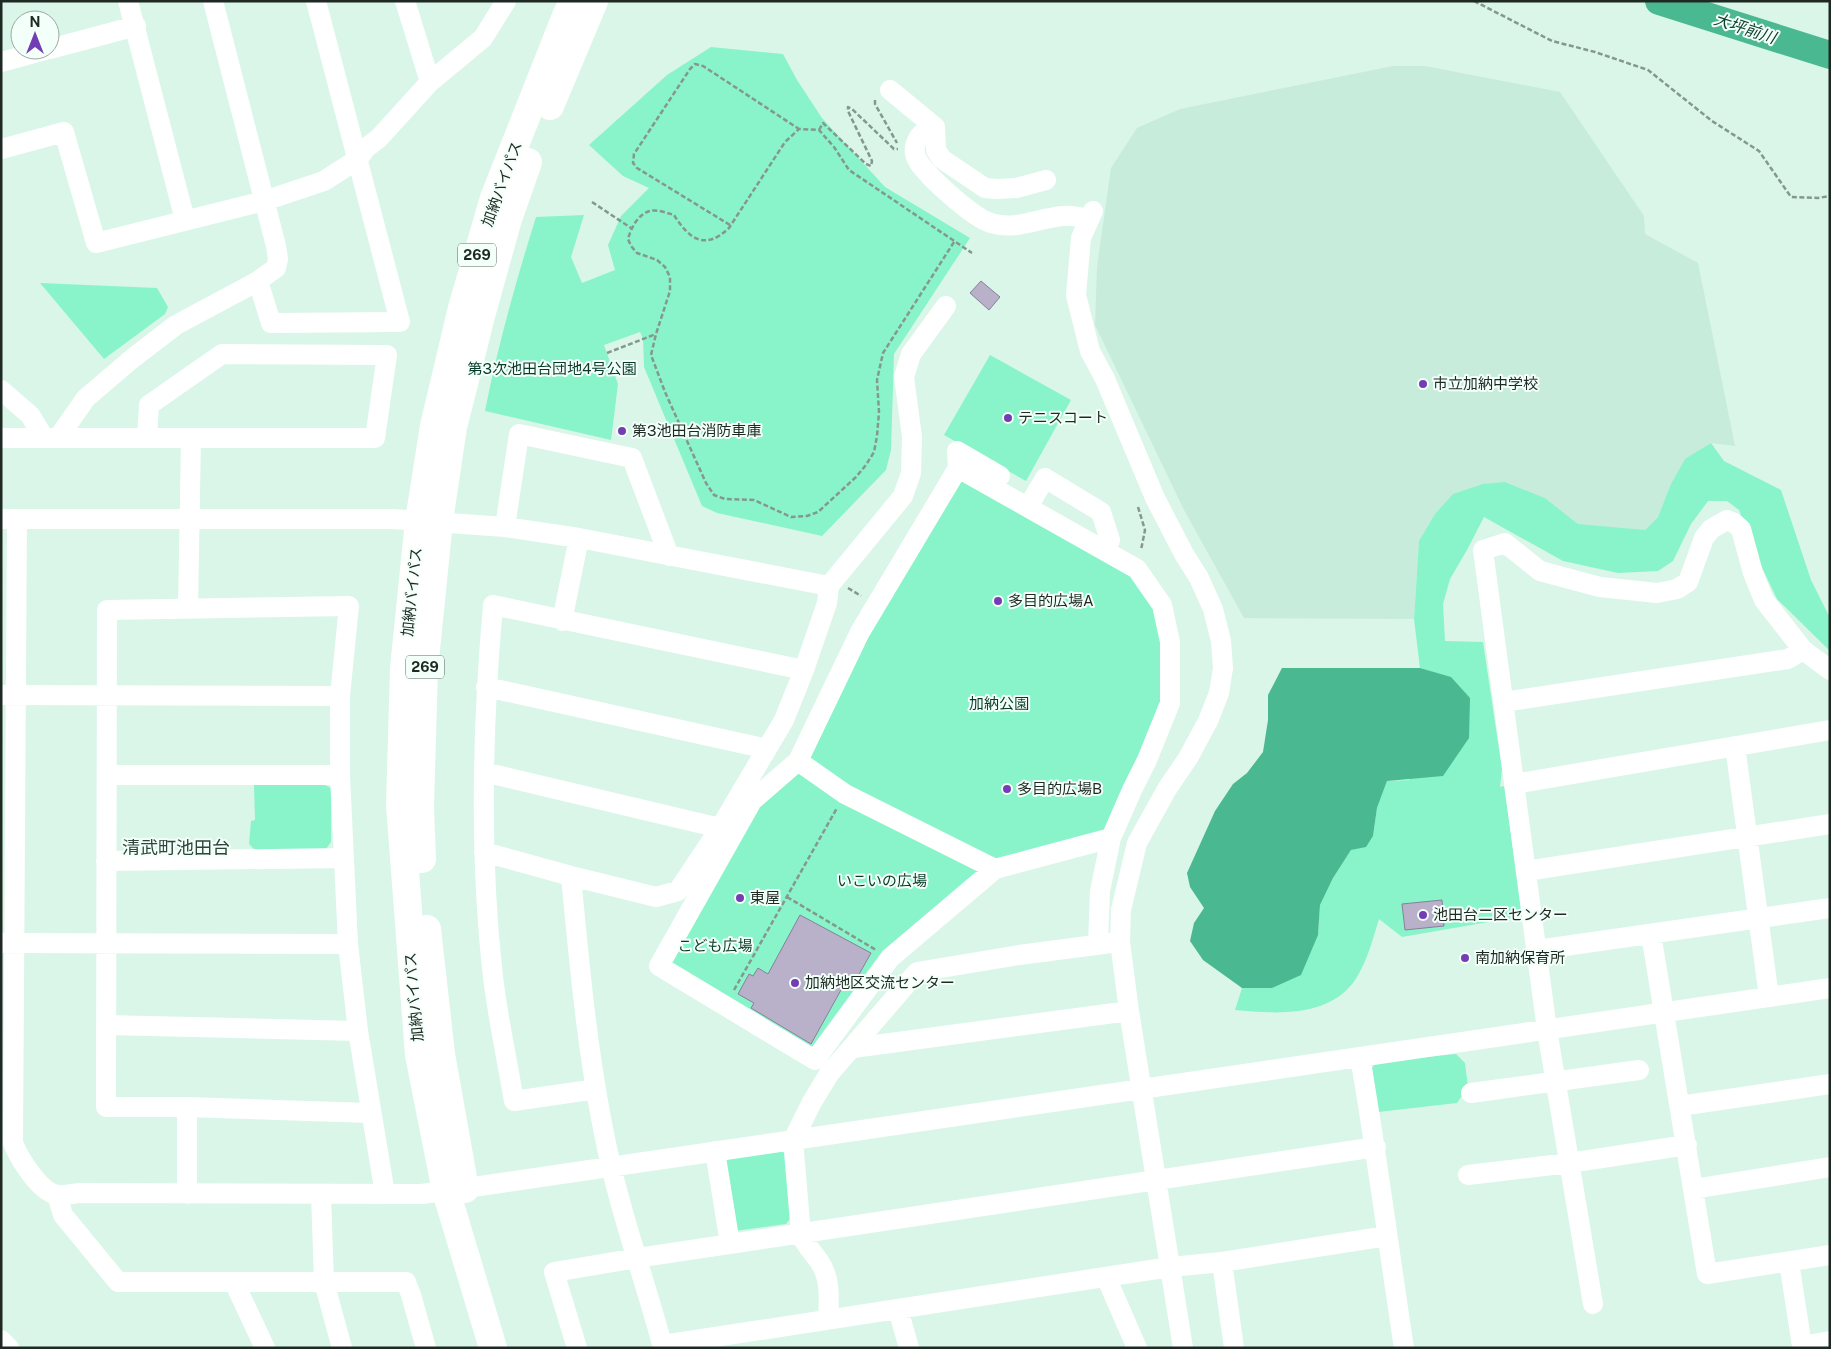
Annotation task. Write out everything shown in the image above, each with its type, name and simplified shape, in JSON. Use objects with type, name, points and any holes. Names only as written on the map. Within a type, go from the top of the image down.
[{"type":"highway","name":"加納バイパス","points":[[429,521],[434,426],[462,308],[494,198],[573,1]]},
{"type":"highway","name":"加納バイパス","points":[[493,1348],[455,1189],[419,1055],[400,804],[404,668],[429,521],[481,316],[508,219],[534,143],[594,1]]},
{"type":"highway","name":"加納バイパス","points":[[455,1189],[511,1348]]},
{"type":"street","points":[[128,1],[185,220]]},
{"type":"street","points":[[51,438],[86,398],[176,325],[258,281],[276,268],[278,259],[213,1]]},
{"type":"street","points":[[258,281],[271,323],[400,322],[316,1]]},
{"type":"street","points":[[406,1],[430,82]]},
{"type":"street","points":[[1,149],[64,132],[96,243],[264,201],[324,181],[358,158],[430,82],[483,38],[506,1]]},
{"type":"street","points":[[60,46],[136,26]]},
{"type":"street","points":[[885,95],[935,127],[936,150],[942,159],[985,188],[1016,188],[1046,180]]},
{"type":"street","points":[[935,135],[925,131],[919,135],[914,144],[917,160],[940,185],[967,209],[990,223],[1016,226],[1063,216],[1091,215],[1081,238],[1076,295],[1090,351],[1113,396],[1154,498],[1199,578],[1213,609],[1221,641],[1223,668],[1219,693],[1208,720],[1188,758],[1167,789],[1137,843],[1121,910],[1120,942],[1129,1011],[1183,1348]]},
{"type":"street","points":[[484,852],[656,897],[678,891],[720,828],[784,720],[804,670],[832,582],[903,496],[910,473],[912,438],[904,377],[910,354],[946,306]]},
{"type":"street","points":[[1,438],[51,438],[147,438],[375,438],[387,355],[222,354],[149,405],[147,438]]},
{"type":"street","points":[[1,390],[30,415],[51,438]]},
{"type":"street","points":[[505,527],[519,434],[632,458],[669,556]]},
{"type":"street","points":[[188,608],[191,438]]},
{"type":"street","points":[[1098,944],[1100,891],[1111,838],[1147,760],[1170,703],[1170,642],[1162,605],[1137,569],[1104,550],[1026,499],[972,470],[876,606],[860,632],[798,761],[752,801],[659,966],[724,1007],[815,1060],[890,958],[995,869],[1111,838]]},
{"type":"street","points":[[1026,499],[1046,478],[1101,512],[1110,540],[1104,550]]},
{"type":"street","points":[[832,582],[669,556],[579,538],[505,527],[429,521],[393,519],[9,519],[8,943],[13,1142],[18,1156],[43,1188],[57,1195],[78,1193],[421,1194],[1830,988]]},
{"type":"street","points":[[1593,1304],[1547,1030],[1484,550],[1505,543],[1540,572],[1600,587],[1657,593],[1677,589],[1688,582],[1704,538],[1711,529],[1727,520],[1741,529],[1753,573],[1764,600],[1803,650],[1830,670]]},
{"type":"street","points":[[562,621],[579,538]]},
{"type":"street","points":[[596,1089],[514,1100],[493,978],[484,852],[486,687],[493,605],[562,621],[804,670]]},
{"type":"street","points":[[371,1113],[188,1107],[106,1107],[107,610],[349,606],[340,696],[340,775],[348,944],[358,1030],[385,1194]]},
{"type":"street","points":[[1504,702],[1788,659],[1803,650]]},
{"type":"street","points":[[486,687],[767,749]]},
{"type":"street","points":[[8,695],[340,696]]},
{"type":"street","points":[[1514,784],[1830,730]]},
{"type":"street","points":[[1735,746],[1769,997]]},
{"type":"street","points":[[798,761],[845,794],[995,869]]},
{"type":"street","points":[[484,772],[720,828]]},
{"type":"street","points":[[106,776],[340,775]]},
{"type":"street","points":[[1526,871],[1830,824]]},
{"type":"street","points":[[106,861],[343,858]]},
{"type":"street","points":[[571,876],[579,961],[596,1089],[611,1166],[663,1346],[1106,1276],[1222,1262],[1387,1236]]},
{"type":"street","points":[[1537,950],[1830,908]]},
{"type":"street","points":[[1651,934],[1707,1274],[1830,1255]]},
{"type":"street","points":[[828,1319],[829,1293],[827,1274],[805,1243],[801,1234],[793,1140],[812,1102],[829,1074],[916,972],[1019,955],[1120,942]]},
{"type":"street","points":[[8,943],[348,944]]},
{"type":"street","points":[[853,1048],[1129,1011]]},
{"type":"street","points":[[106,1025],[358,1030]]},
{"type":"street","points":[[1360,1057],[1376,1147],[1403,1348]]},
{"type":"street","points":[[1471,1093],[1639,1070]]},
{"type":"street","points":[[1680,1106],[1830,1084]]},
{"type":"street","points":[[187,1194],[188,1107]]},
{"type":"street","points":[[1468,1175],[1570,1163],[1687,1145]]},
{"type":"street","points":[[577,1348],[554,1272],[1376,1147]]},
{"type":"street","points":[[715,1151],[730,1244]]},
{"type":"street","points":[[1693,1189],[1830,1167]]},
{"type":"street","points":[[321,1194],[324,1282],[342,1348]]},
{"type":"street","points":[[57,1195],[63,1215],[118,1282],[406,1282],[426,1348]]},
{"type":"street","points":[[1222,1262],[1234,1348]]},
{"type":"street","points":[[1789,1262],[1802,1346],[1830,1341]]},
{"type":"street","points":[[1106,1276],[1137,1348]]},
{"type":"street","points":[[234,1282],[265,1348]]},
{"type":"street","points":[[898,1309],[909,1348]]},
{"type":"street","points":[[1,1340],[9,1348]]},
{"type":"path","points":[[1474,1],[1552,41],[1595,52],[1648,70],[1712,121],[1759,151],[1791,197],[1818,198],[1830,196]]},
{"type":"path","points":[[731,225],[637,168],[633,163],[634,154],[695,64],[703,66],[799,129],[819,130],[834,147],[849,170],[972,253]]},
{"type":"path","points":[[819,130],[823,123],[866,164],[871,166],[872,161],[848,111],[848,107],[894,149],[898,149],[898,145],[875,104],[875,99],[885,95]]},
{"type":"path","points":[[799,129],[785,142],[731,225],[720,237],[706,241],[692,237],[681,226],[674,215],[660,211],[650,211],[641,217],[631,228],[628,239],[637,253],[657,260],[665,267],[670,277],[670,291],[651,355],[665,392],[706,483],[714,495],[725,499],[754,500],[791,517],[807,516],[818,512],[832,500],[866,465],[874,452],[877,436],[879,412],[877,380],[883,353],[954,242]]},
{"type":"path","points":[[592,202],[631,228]]},
{"type":"path","points":[[607,353],[656,334]]},
{"type":"path","points":[[1137,503],[1145,530],[1137,569]]},
{"type":"path","points":[[832,582],[876,606]]},
{"type":"path","points":[[724,1007],[845,794]]},
{"type":"path","points":[[787,896],[890,958]]},
{"type":"shaded area","name":"市立加納中学校","points":[[1393,66],[1425,66],[1560,92],[1644,216],[1645,234],[1698,263],[1735,446],[1711,443],[1670,486],[1658,517],[1645,530],[1617,536],[1578,524],[1545,498],[1505,482],[1419,541],[1414,619],[1244,618],[1184,510],[1095,325],[1097,267],[1111,168],[1137,128],[1180,109]]},
{"type":"shaded area","points":[[1282,668],[1420,668],[1451,677],[1470,698],[1469,738],[1443,776],[1387,781],[1377,808],[1373,836],[1366,847],[1351,850],[1333,878],[1320,905],[1318,935],[1301,975],[1272,988],[1242,988],[1203,960],[1190,941],[1194,923],[1204,908],[1190,887],[1187,873],[1215,811],[1233,784],[1247,773],[1263,752],[1268,720],[1268,695]]},
{"type":"green space","name":"第3次池田台団地4号公園","points":[[711,47],[783,54],[797,80],[822,118],[885,187],[970,238],[894,354],[891,450],[886,470],[822,536],[717,513],[702,506],[644,367],[643,339],[640,332],[604,345],[618,384],[611,440],[485,411],[508,313],[536,217],[584,215],[571,257],[582,283],[615,270],[608,245],[621,216],[649,188],[623,176],[589,145],[667,75]]},
{"type":"green space","points":[[40,283],[157,288],[168,307],[165,314],[104,359]]},
{"type":"green space","name":"テニスコート","points":[[990,355],[1071,400],[1026,481],[944,435]]},
{"type":"green space","points":[[1711,443],[1724,461],[1781,490],[1811,580],[1830,618],[1830,651],[1777,599],[1757,557],[1739,510],[1727,501],[1708,501],[1691,524],[1673,561],[1658,571],[1618,573],[1563,561],[1484,517],[1450,579],[1443,604],[1445,641],[1483,642],[1502,769],[1500,787],[1504,786],[1523,916],[1402,937],[1379,919],[1361,970],[1346,990],[1333,1000],[1318,1007],[1285,1012],[1235,1010],[1242,988],[1272,988],[1318,935],[1320,905],[1333,878],[1351,850],[1366,846],[1373,836],[1377,808],[1387,781],[1409,780],[1451,678],[1420,668],[1414,619],[1419,541],[1435,514],[1453,494],[1483,484],[1505,482],[1545,498],[1578,524],[1645,530],[1658,517],[1670,486],[1685,459]]},
{"type":"green space","name":"加納公園","points":[[958,468],[1137,569],[1162,605],[1170,703],[1111,838],[1011,865],[890,958],[815,1060],[659,966],[752,801],[798,761]]},
{"type":"green space","points":[[254,785],[325,785],[331,788],[331,842],[326,849],[255,850],[249,844],[251,821],[255,820]]},
{"type":"green space","points":[[1456,1054],[1465,1063],[1468,1087],[1457,1103],[1378,1112],[1372,1068],[1376,1062]]},
{"type":"green space","points":[[780,1149],[787,1156],[790,1219],[786,1224],[735,1231],[725,1159]]},
{"type":"building","points":[[981,281],[1000,297],[989,310],[970,293]]},
{"type":"building","name":"池田台二区センター","points":[[1442,900],[1444,926],[1405,930],[1402,904]]},
{"type":"building","name":"加納地区交流センター","points":[[800,915],[871,953],[853,985],[846,981],[811,1044],[751,1008],[754,1003],[738,994],[749,974],[753,976],[758,968],[768,974]]},
{"type":"waterway","name":"大坪前川","points":[[1659,1],[1830,55]]},
{"type":"place","name":"市立加納中学校","points":[[1423,384]]},
{"type":"place","name":"テニスコート","points":[[1008,418]]},
{"type":"place","name":"第3池田台消防車庫","points":[[622,431]]},
{"type":"place","name":"多目的広場A","points":[[998,601]]},
{"type":"place","name":"多目的広場B","points":[[1007,789]]},
{"type":"place","name":"東屋","points":[[740,898]]},
{"type":"place","name":"池田台二区センター","points":[[1423,915]]},
{"type":"place","name":"南加納保育所","points":[[1465,958]]},
{"type":"place","name":"加納地区交流センター","points":[[795,983]]},
{"type":"district","name":"清武町池田台","points":[[176,848]]},
{"type":"park label","name":"いこいの広場","points":[[882,881]]},
{"type":"park label","name":"こども広場","points":[[715,946]]}]
